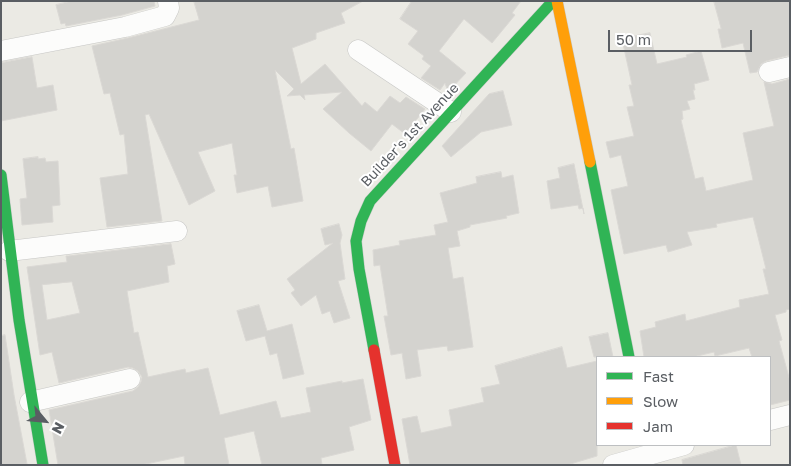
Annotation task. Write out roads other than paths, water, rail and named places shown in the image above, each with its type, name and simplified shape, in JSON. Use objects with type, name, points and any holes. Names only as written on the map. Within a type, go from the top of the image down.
[{"type":"street","points":[[1,51],[125,27],[165,16],[169,8],[168,1]]},
{"type":"street","points":[[555,1],[629,356]]},
{"type":"street","name":"Builder's 1st Avenue","points":[[395,465],[359,269],[356,241],[361,221],[370,201],[555,1]]},
{"type":"street","points":[[358,50],[451,112]]},
{"type":"street","points":[[769,72],[790,67]]},
{"type":"street","points":[[1,175],[9,251],[30,402],[43,465]]},
{"type":"street","points":[[9,251],[177,231]]},
{"type":"street","points":[[30,402],[130,379]]},
{"type":"street","points":[[771,420],[790,415]]},
{"type":"street","points":[[613,465],[648,450],[677,446]]}]
